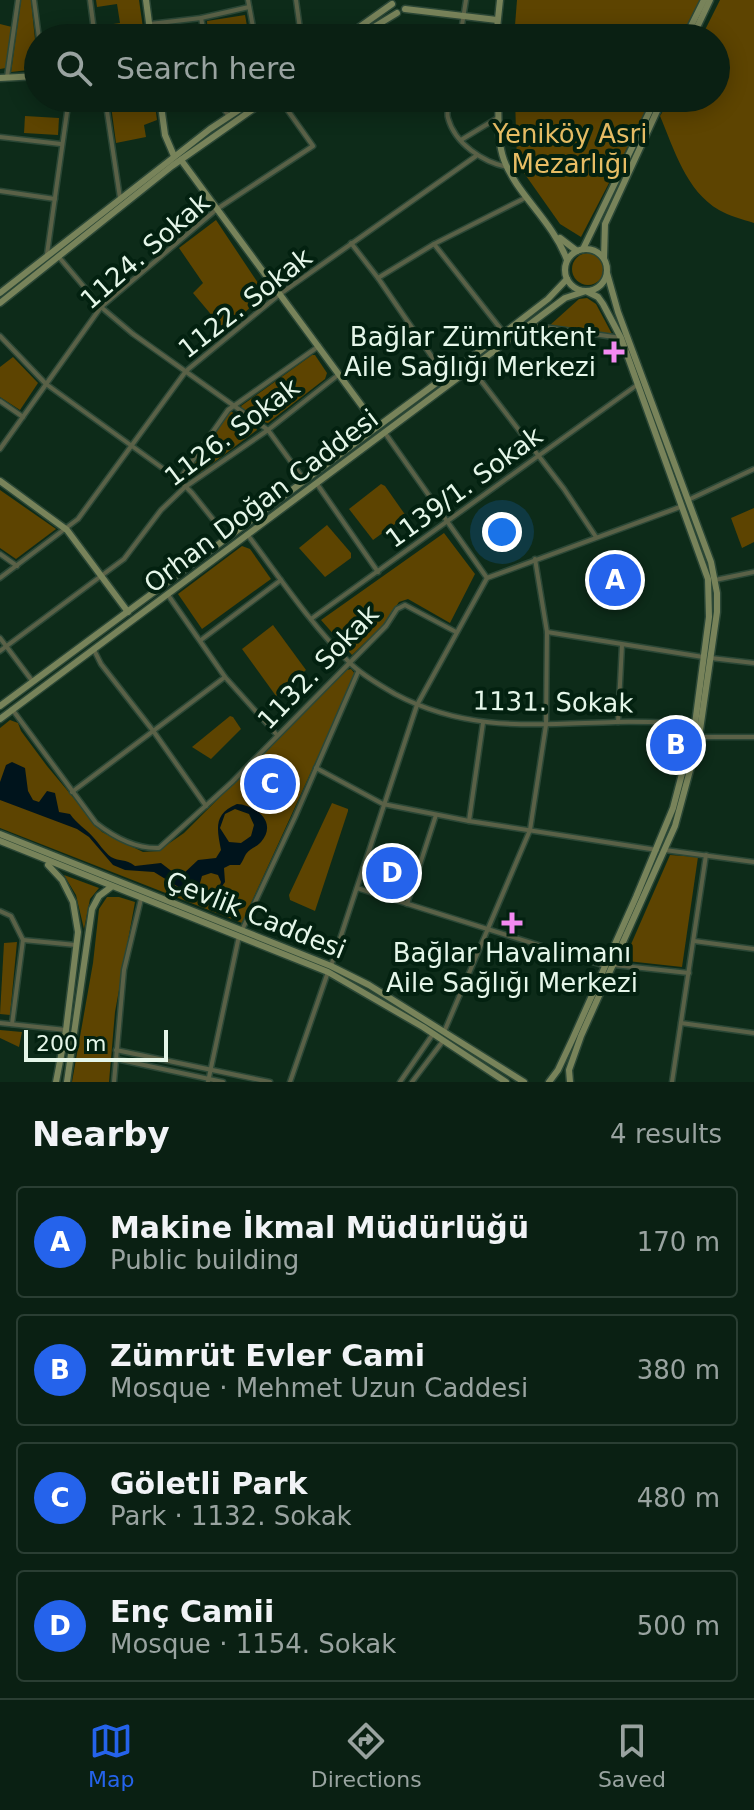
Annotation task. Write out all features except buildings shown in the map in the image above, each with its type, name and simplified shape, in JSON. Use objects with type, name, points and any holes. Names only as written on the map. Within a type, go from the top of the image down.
[{"type":"main road","points":[[146,0],[150,24]]},
{"type":"main road","points":[[403,0],[405,9]]},
{"type":"main road","points":[[497,24],[500,0]]},
{"type":"main road","points":[[692,24],[704,0]]},
{"type":"main road","points":[[699,24],[710,0]]},
{"type":"main road","points":[[363,24],[393,2],[397,13]]},
{"type":"main road","points":[[379,24],[405,9],[497,20]]},
{"type":"main road","points":[[3,78],[24,77]]},
{"type":"main road","points":[[162,112],[165,135],[177,158],[376,425]]},
{"type":"main road","points":[[0,303],[237,112]]},
{"type":"main road","points":[[0,293],[120,198],[248,112]]},
{"type":"main road","points":[[499,112],[501,148],[507,167],[555,232],[567,260]]},
{"type":"main road","points":[[549,1082],[558,1070],[605,966],[675,826],[699,737],[708,658],[708,579],[638,384],[621,338],[603,304],[586,291],[575,288],[567,279],[565,266],[567,260],[580,250],[649,112]]},
{"type":"main road","points":[[570,1082],[572,1058],[661,850],[695,724],[717,612],[715,580],[618,312],[604,258],[605,224],[657,112]]},
{"type":"main road","points":[[555,232],[580,250],[595,251],[604,258]]},
{"type":"main road","points":[[586,291],[602,284],[607,273]]},
{"type":"main road","points":[[0,706],[504,333],[548,299],[567,279]]},
{"type":"main road","name":"Orhan Doğan Caddesi","points":[[0,719],[565,298],[586,291]]},
{"type":"main road","points":[[0,481],[67,530],[128,612]]},
{"type":"main road","name":"Çevlik Caddesi","points":[[0,834],[243,928],[330,969],[433,1034],[524,1082]]},
{"type":"main road","name":"Çevlik Caddesi","points":[[0,841],[141,899],[369,985],[506,1082]]},
{"type":"main road","points":[[43,860],[62,880],[77,917],[77,945],[56,1082]]},
{"type":"main road","points":[[67,1082],[92,909],[99,896],[111,887]]},
{"type":"street","points":[[3,78],[18,0]]},
{"type":"street","points":[[34,0],[37,24]]},
{"type":"street","points":[[90,0],[93,24]]},
{"type":"street","points":[[248,0],[252,24]]},
{"type":"street","points":[[296,0],[299,24]]},
{"type":"street","points":[[462,24],[466,0]]},
{"type":"street","points":[[150,24],[201,18],[249,7]]},
{"type":"street","points":[[201,18],[202,24]]},
{"type":"street","points":[[47,254],[67,112]]},
{"type":"street","points":[[107,112],[120,198]]},
{"type":"street","points":[[226,112],[230,117]]},
{"type":"street","name":"1124. Sokak","points":[[0,449],[101,307],[217,209],[313,146],[289,112]]},
{"type":"street","points":[[449,112],[448,120],[476,156],[490,164],[507,167]]},
{"type":"street","points":[[461,140],[499,117]]},
{"type":"street","points":[[0,137],[62,144]]},
{"type":"street","name":"1122. Sokak","points":[[0,578],[78,519],[186,371],[280,294],[476,156]]},
{"type":"street","points":[[0,191],[55,199]]},
{"type":"street","points":[[378,278],[434,244],[528,197]]},
{"type":"street","points":[[351,243],[445,376]]},
{"type":"street","points":[[434,244],[504,333]]},
{"type":"street","points":[[58,256],[101,307],[133,334],[268,430],[305,481]]},
{"type":"street","points":[[530,325],[621,338]]},
{"type":"street","points":[[0,336],[46,384],[179,480],[228,538]]},
{"type":"street","points":[[179,480],[216,426],[235,406],[319,346]]},
{"type":"street","points":[[472,369],[596,537]]},
{"type":"street","name":"1126. Sokak","points":[[0,651],[124,559],[161,510],[185,487],[268,430],[338,375]]},
{"type":"street","name":"1139/1. Sokak","points":[[311,619],[638,384]]},
{"type":"street","points":[[0,401],[23,417]]},
{"type":"street","points":[[385,433],[487,578]]},
{"type":"street","points":[[688,500],[754,469]]},
{"type":"street","name":"1132. Sokak","points":[[317,484],[378,572]]},
{"type":"street","points":[[290,1082],[417,705],[487,578],[682,506]]},
{"type":"street","name":"1131. Sokak","points":[[247,534],[311,619],[350,663],[417,705],[483,723],[695,724]]},
{"type":"street","points":[[0,554],[17,566]]},
{"type":"street","points":[[401,1080],[413,1080],[443,1037],[530,830],[546,725],[547,632],[535,559]]},
{"type":"street","points":[[715,580],[754,572]]},
{"type":"street","points":[[201,640],[281,580]]},
{"type":"street","points":[[168,595],[225,677],[277,736]]},
{"type":"street","name":"1132. Sokak","points":[[12,709],[96,823],[109,833],[145,849],[159,848],[277,736],[403,605],[456,632]]},
{"type":"street","points":[[547,632],[754,663]]},
{"type":"street","points":[[0,638],[33,682]]},
{"type":"street","points":[[618,722],[622,645]]},
{"type":"street","points":[[94,650],[101,664],[206,806]]},
{"type":"street","points":[[243,928],[359,671]]},
{"type":"street","points":[[72,792],[225,677]]},
{"type":"street","points":[[469,821],[483,723]]},
{"type":"street","points":[[699,737],[754,737]]},
{"type":"street","points":[[316,768],[383,804],[469,821],[754,862]]},
{"type":"street","points":[[407,904],[436,815]]},
{"type":"street","points":[[672,1082],[706,855]]},
{"type":"street","points":[[357,888],[488,932],[605,966]]},
{"type":"street","points":[[114,1082],[124,970],[141,899]]},
{"type":"street","points":[[0,911],[11,916],[23,940],[12,1024]]},
{"type":"street","points":[[208,1080],[239,936]]},
{"type":"street","points":[[23,940],[77,945]]},
{"type":"street","points":[[694,941],[754,949]]},
{"type":"street","points":[[614,965],[689,973]]},
{"type":"street","points":[[0,1023],[66,1030]]},
{"type":"street","points":[[681,1023],[754,1033]]},
{"type":"street","points":[[401,1080],[433,1034]]},
{"type":"street","points":[[116,1050],[270,1082]]},
{"type":"street","points":[[116,1059],[223,1082]]},
{"type":"street","points":[[160,1059],[166,1070]]},
{"type":"street","points":[[242,1075],[246,1082]]},
{"type":"green space","points":[[21,0],[31,0],[33,24],[24,24],[24,71],[11,72]]},
{"type":"green space","points":[[96,0],[139,0],[142,24],[113,24],[120,23],[117,4],[97,7]]},
{"type":"green space","points":[[517,0],[700,0],[689,24],[515,24]]},
{"type":"green space","points":[[720,0],[754,0],[754,223],[719,210],[698,192],[682,168],[660,116],[662,112],[730,112],[730,24],[708,24]]},
{"type":"green space","points":[[245,15],[247,24],[207,24],[207,21]]},
{"type":"green space","points":[[0,24],[12,27],[6,68],[0,69]]},
{"type":"green space","points":[[112,112],[156,112],[157,120],[144,125],[146,137],[116,143]]},
{"type":"green space","name":"Yeniköy Asri Mezarlığı","points":[[515,112],[646,112],[581,237],[560,224],[517,163]]},
{"type":"green space","points":[[25,116],[59,118],[58,135],[24,133]]},
{"type":"green space","points":[[216,220],[262,289],[257,301],[225,331],[193,293],[203,283],[179,248]]},
{"type":"green space","points":[[588,253],[599,258],[604,269],[599,280],[588,285],[577,280],[572,269],[577,258]]},
{"type":"green space","points":[[587,298],[596,304],[612,334],[549,326],[579,299]]},
{"type":"green space","points":[[312,355],[327,373],[325,379],[268,423],[242,408],[241,406]]},
{"type":"green space","points":[[13,357],[38,383],[20,410],[0,397],[0,367]]},
{"type":"green space","points":[[230,411],[255,425],[257,430],[189,481],[183,480]]},
{"type":"green space","points":[[381,484],[406,516],[373,540],[349,509]]},
{"type":"green space","points":[[0,490],[56,529],[16,559],[0,548]]},
{"type":"green space","points":[[754,508],[754,542],[742,548],[731,518]]},
{"type":"green space","points":[[327,525],[351,553],[351,558],[325,577],[299,548]]},
{"type":"green space","points":[[444,533],[475,574],[450,623],[408,599],[399,602],[383,625],[352,655],[321,620]]},
{"type":"green space","points":[[242,546],[250,549],[271,579],[202,629],[178,594]]},
{"type":"green space","points":[[273,625],[306,670],[276,696],[242,649]]},
{"type":"green space","points":[[351,669],[354,678],[242,923],[0,828],[0,728],[10,720],[18,723],[47,766],[102,832],[143,852],[158,851],[184,833]]},
{"type":"green space","points":[[230,716],[241,729],[211,759],[192,747]]},
{"type":"green space","points":[[332,803],[348,811],[315,911],[290,900],[289,895]]},
{"type":"green space","points":[[670,855],[698,857],[682,967],[627,961],[625,958]]},
{"type":"green space","points":[[64,875],[99,888],[90,899],[84,929],[76,895]]},
{"type":"green space","points":[[107,897],[135,902],[115,1012],[109,1082],[72,1082],[99,909]]},
{"type":"green space","points":[[17,942],[10,1015],[0,1014],[4,943]]},
{"type":"green space","points":[[0,1030],[22,1032],[19,1047],[0,1038]]},
{"type":"water","points":[[12,762],[25,768],[28,791],[33,800],[39,802],[47,791],[55,793],[59,812],[70,814],[111,857],[135,866],[161,863],[182,875],[198,860],[216,858],[221,850],[218,829],[220,817],[237,804],[251,808],[262,816],[266,821],[266,835],[248,852],[240,865],[224,868],[225,882],[217,893],[212,893],[218,891],[221,882],[218,875],[211,873],[202,876],[200,883],[202,890],[210,894],[192,886],[180,888],[154,872],[125,870],[113,865],[89,837],[77,829],[0,800],[0,782],[6,765]],"holes":[[[235,809],[249,814],[254,825],[251,836],[241,843],[229,842],[220,828],[225,814]]]},
{"type":"place","name":"Bağlar Zümrütkent Aile Sağlığı Merkezi","points":[[614,352]]},
{"type":"place","name":"Makine İkmal Müdürlüğü","points":[[615,580]]},
{"type":"place","name":"Zümrüt Evler Cami","points":[[676,745]]},
{"type":"place","name":"Göletli Park","points":[[270,784]]},
{"type":"place","name":"Enç Camii","points":[[392,873]]},
{"type":"place","name":"Bağlar Havalimanı Aile Sağlığı Merkezi","points":[[512,923]]}]
